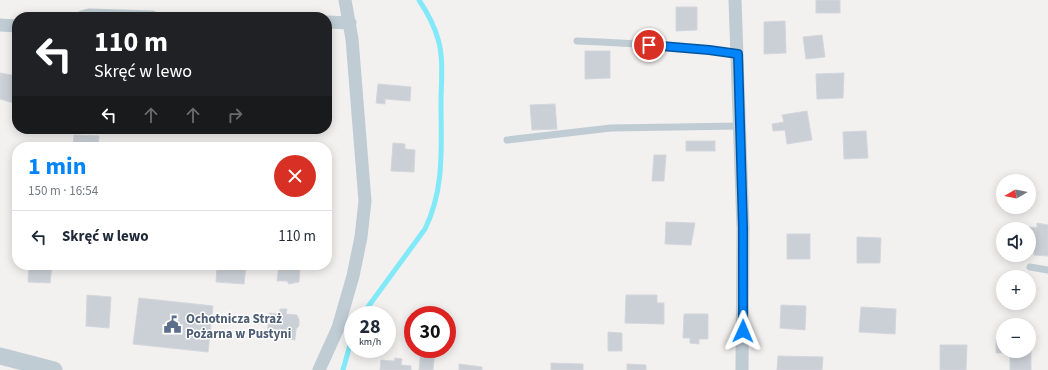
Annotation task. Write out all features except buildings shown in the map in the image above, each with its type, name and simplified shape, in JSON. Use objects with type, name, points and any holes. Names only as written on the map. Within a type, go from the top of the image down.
[{"type":"street","points":[[319,370],[338,328],[353,276],[361,237],[365,202],[350,23],[346,0]]},
{"type":"street","points":[[735,0],[744,266],[742,370]]},
{"type":"street","points":[[332,22],[350,23]]},
{"type":"street","points":[[0,25],[12,26]]},
{"type":"street","points":[[0,356],[54,370]]},
{"type":"lane","points":[[577,41],[634,43],[738,54]]},
{"type":"lane","points":[[507,140],[611,128],[740,126]]},
{"type":"lane","points":[[1030,267],[1048,270]]},
{"type":"waterway","points":[[369,306],[425,229],[436,198],[439,183],[441,151],[441,54],[434,29],[419,0]]},
{"type":"waterway","points":[[343,370],[346,358]]},
{"type":"place","name":"Ochotnicza Straż Pożarna w Pustyni","points":[[173,325]]},
{"type":"route","points":[[649,45],[738,54],[744,279],[743,331]]}]
